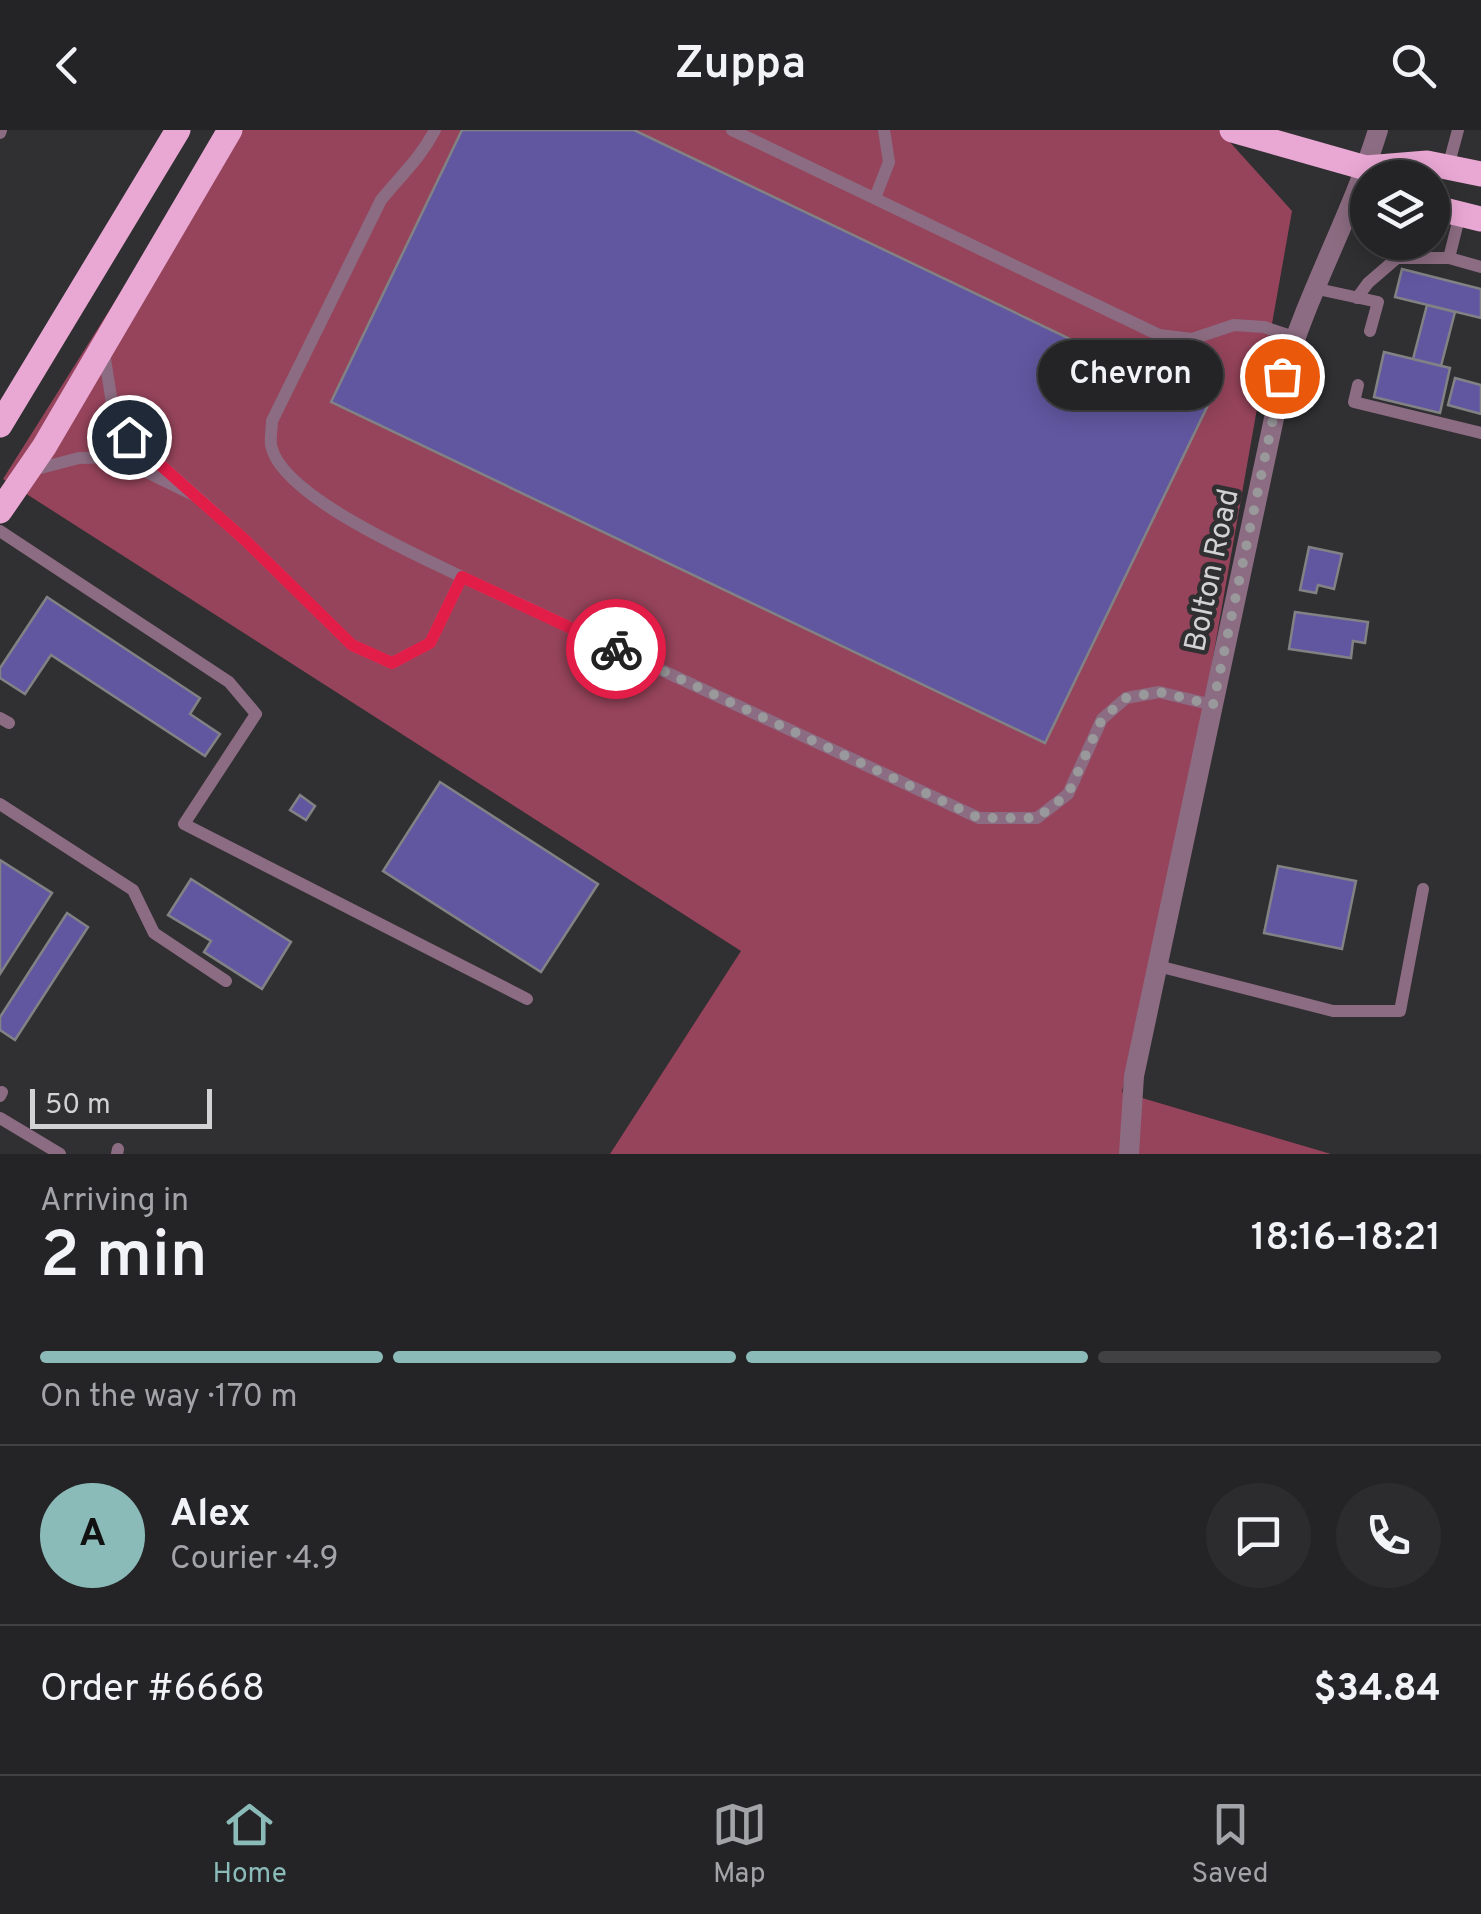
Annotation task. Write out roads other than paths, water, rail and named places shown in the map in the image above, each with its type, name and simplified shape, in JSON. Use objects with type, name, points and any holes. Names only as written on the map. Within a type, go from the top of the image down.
[{"type":"main road","points":[[0,425],[178,130]]},
{"type":"main road","points":[[0,511],[230,130]]},
{"type":"main road","points":[[1232,130],[1350,166]]},
{"type":"main road","points":[[1450,167],[1481,174]]},
{"type":"street","name":"Bolton Road","points":[[1375,160],[1378,130]]},
{"type":"street","name":"Bolton Road","points":[[1129,1154],[1134,1076],[1282,376],[1312,288],[1350,215]]},
{"type":"lane","points":[[435,130],[420,158],[381,200],[272,421],[271,447],[290,476],[351,522],[979,818],[1037,818],[1068,794],[1102,719],[1126,698],[1159,692],[1213,705]]},
{"type":"lane","points":[[732,130],[1159,335],[1192,339],[1234,324],[1264,327],[1294,338]]},
{"type":"lane","points":[[875,198],[889,162],[884,130]]},
{"type":"lane","points":[[1450,160],[1458,130]]},
{"type":"lane","points":[[1450,256],[1471,217]]},
{"type":"lane","points":[[1450,258],[1481,268]]},
{"type":"lane","points":[[1357,298],[1395,260]]},
{"type":"lane","points":[[1312,288],[1378,302],[1370,331]]},
{"type":"lane","points":[[103,346],[112,404],[129,437],[352,645],[392,663],[430,643],[462,577]]},
{"type":"lane","points":[[1358,385],[1354,402],[1481,432]]},
{"type":"lane","points":[[27,472],[79,458],[116,457],[196,496]]},
{"type":"lane","points":[[0,531],[229,682],[256,714],[184,824],[528,999]]},
{"type":"lane","points":[[0,804],[133,890],[154,933],[226,982]]},
{"type":"lane","points":[[1158,966],[1333,1012],[1400,1011],[1423,889]]},
{"type":"lane","points":[[0,1118],[60,1154]]},
{"type":"place","name":"Chevron","points":[[1282,376]]}]
